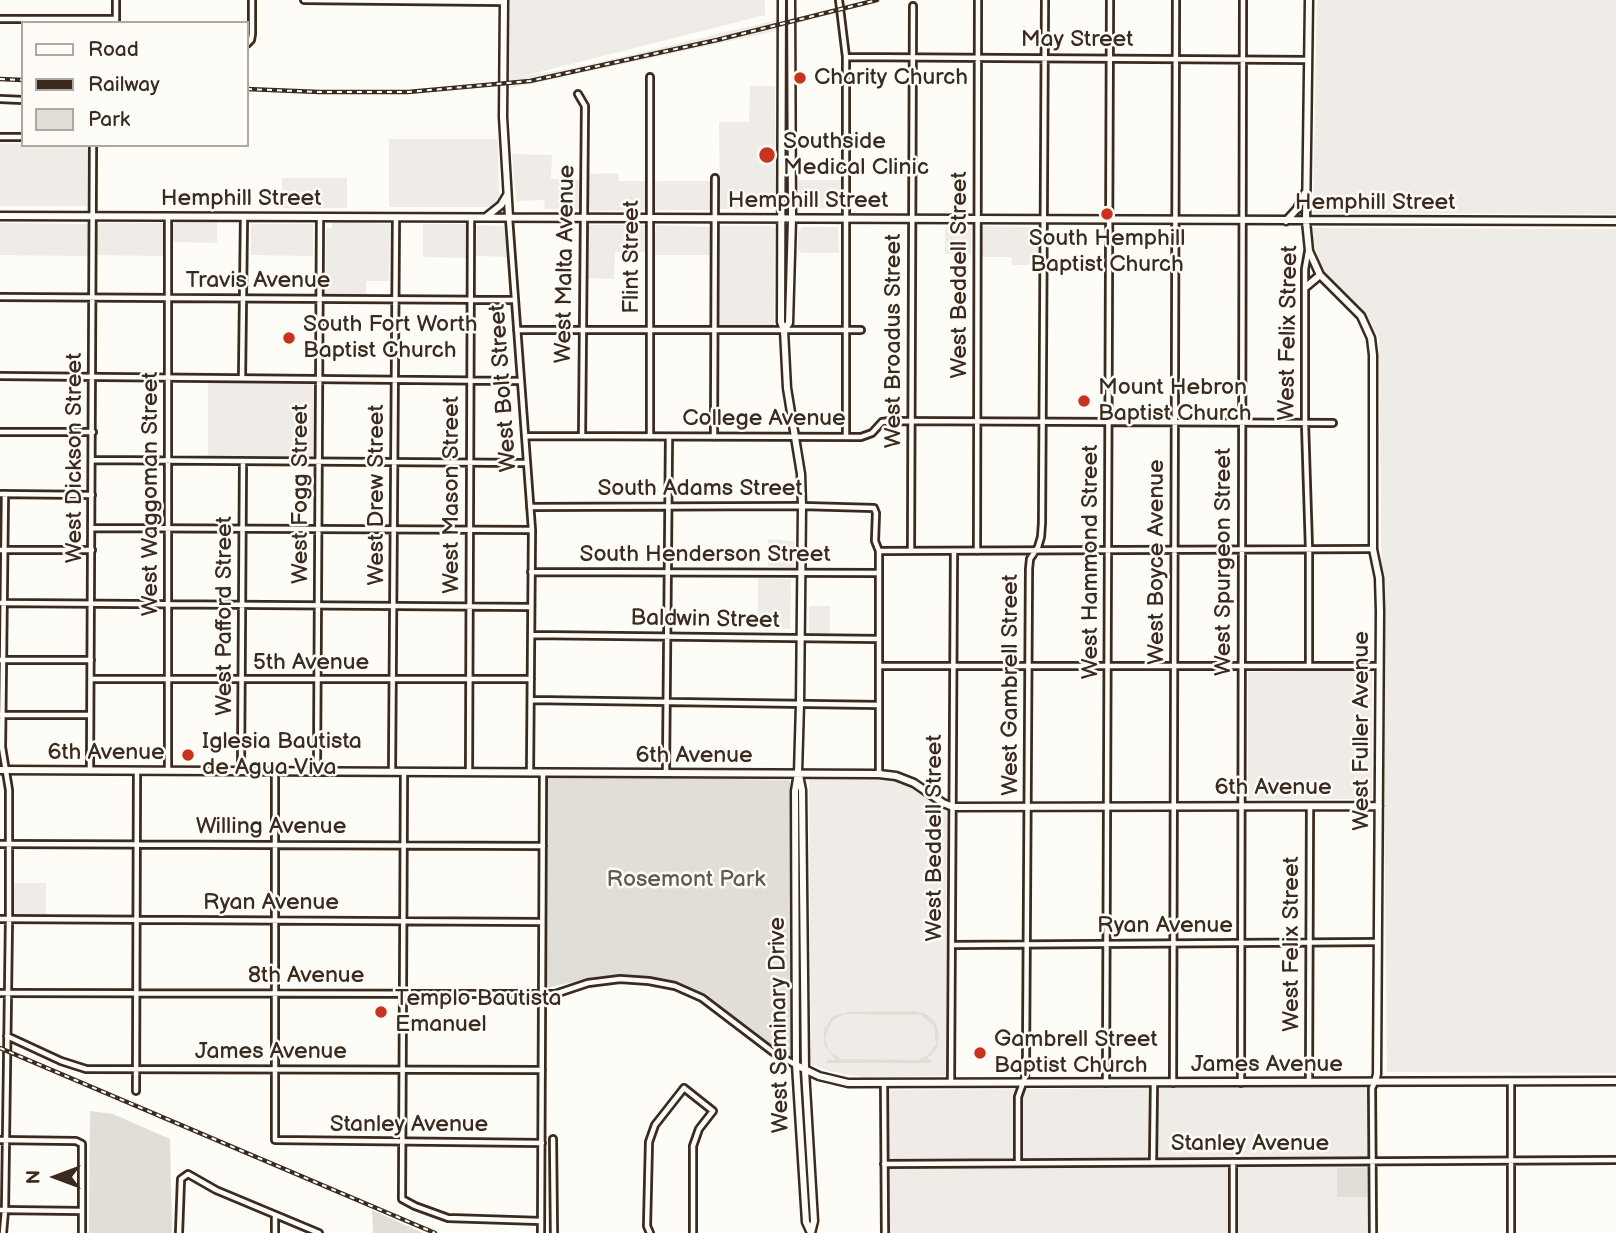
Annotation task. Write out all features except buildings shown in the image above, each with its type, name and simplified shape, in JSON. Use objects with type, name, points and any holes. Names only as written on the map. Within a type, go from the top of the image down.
[{"type":"main road","name":"West Seminary Drive","points":[[782,0],[781,321],[802,506],[800,704],[794,881],[796,1065],[806,1222],[811,1233]]},
{"type":"main road","name":"West Seminary Drive","points":[[784,330],[789,323],[792,219],[791,0]]},
{"type":"main road","name":"West Felix Street","points":[[1309,0],[1306,221],[1309,251]]},
{"type":"main road","name":"West Bolt Street","points":[[504,1],[503,83],[509,217]]},
{"type":"main road","points":[[782,122],[792,125]]},
{"type":"main road","points":[[1286,221],[1297,209],[1307,188]]},
{"type":"main road","points":[[485,217],[501,205],[508,193]]},
{"type":"main road","name":"Hemphill Street","points":[[0,216],[1616,221]]},
{"type":"main road","name":"West Fuller Avenue","points":[[1309,251],[1320,275],[1353,306],[1371,338],[1374,379],[1373,549],[1380,590],[1375,1082]]},
{"type":"main road","points":[[1307,286],[1320,275]]},
{"type":"main road","name":"6th Avenue","points":[[3,770],[879,774],[896,776],[914,783],[953,807],[1379,806]]},
{"type":"main road","name":"West Seminary Drive","points":[[798,774],[802,790],[805,1070],[814,1221],[811,1233]]},
{"type":"main road","points":[[794,881],[803,881]]},
{"type":"main road","points":[[795,990],[804,991]]},
{"type":"main road","name":"James Avenue","points":[[796,1065],[832,1080],[884,1083],[1616,1081]]},
{"type":"street","points":[[0,19],[116,21],[116,0]]},
{"type":"street","points":[[248,42],[252,34],[252,0]]},
{"type":"street","points":[[304,0],[504,1]]},
{"type":"street","points":[[839,0],[846,57],[846,437]]},
{"type":"street","name":"West Beddell Street","points":[[977,551],[978,0]]},
{"type":"street","name":"West Gambrell Street","points":[[1018,1163],[1018,1097],[1026,1063],[1029,569],[1030,559],[1041,537],[1045,0]]},
{"type":"street","name":"West Hammond Street","points":[[1106,1083],[1110,0]]},
{"type":"street","name":"West Boyce Avenue","points":[[1173,1083],[1176,0]]},
{"type":"street","name":"West Spurgeon Street","points":[[1241,1083],[1243,0]]},
{"type":"street","name":"West Broadus Street","points":[[911,551],[913,6]]},
{"type":"street","name":"May Street","points":[[846,57],[1308,60]]},
{"type":"street","name":"Flint Street","points":[[650,77],[650,437]]},
{"type":"street","name":"West Malta Avenue","points":[[578,94],[585,106],[582,436]]},
{"type":"street","points":[[0,99],[21,100]]},
{"type":"street","points":[[0,137],[21,137]]},
{"type":"street","name":"West Dickson Street","points":[[90,770],[93,147]]},
{"type":"street","points":[[714,437],[715,178]]},
{"type":"street","name":"West Waggoman Street","points":[[168,771],[169,216]]},
{"type":"street","points":[[242,378],[244,217]]},
{"type":"street","name":"West Fogg Street","points":[[317,772],[320,217]]},
{"type":"street","name":"West Drew Street","points":[[393,772],[396,217]]},
{"type":"street","name":"West Mason Street","points":[[469,773],[471,217]]},
{"type":"street","name":"West Bolt Street","points":[[509,217],[532,530],[530,773]]},
{"type":"street","name":"West Felix Street","points":[[1309,251],[1305,269],[1309,666]]},
{"type":"street","name":"Travis Avenue","points":[[0,297],[515,300]]},
{"type":"street","points":[[517,330],[861,330]]},
{"type":"street","points":[[0,376],[521,381]]},
{"type":"street","name":"College Avenue","points":[[525,436],[846,437],[867,436],[882,422],[912,421],[1333,424]]},
{"type":"street","points":[[0,432],[93,432]]},
{"type":"street","points":[[666,773],[669,437]]},
{"type":"street","points":[[92,460],[527,463]]},
{"type":"street","name":"West Pafford Street","points":[[241,771],[243,461]]},
{"type":"street","points":[[3,1233],[3,1140],[8,1036],[9,790],[3,770],[1,715],[2,494],[92,495]]},
{"type":"street","name":"South Adams Street","points":[[530,507],[870,506],[876,510],[876,541],[879,551]]},
{"type":"street","points":[[92,528],[532,530]]},
{"type":"street","points":[[879,774],[879,551],[1373,549]]},
{"type":"street","points":[[2,550],[92,550]]},
{"type":"street","name":"West Beddell Street","points":[[951,1083],[954,551]]},
{"type":"street","name":"South Henderson Street","points":[[531,572],[879,573]]},
{"type":"street","points":[[1,603],[531,607]]},
{"type":"street","name":"Baldwin Street","points":[[531,635],[879,639]]},
{"type":"street","points":[[2,660],[91,660]]},
{"type":"street","points":[[879,666],[1380,666]]},
{"type":"street","name":"5th Avenue","points":[[91,679],[531,679]]},
{"type":"street","points":[[531,700],[879,705]]},
{"type":"street","points":[[1,715],[90,715]]},
{"type":"street","points":[[136,1091],[137,771]]},
{"type":"street","points":[[275,771],[275,1069]]},
{"type":"street","points":[[404,772],[402,1199],[448,1218],[541,1221]]},
{"type":"street","points":[[541,1233],[543,773]]},
{"type":"street","name":"West Felix Street","points":[[1309,1083],[1310,806]]},
{"type":"street","name":"Willing Avenue","points":[[0,844],[543,846]]},
{"type":"street","name":"Ryan Avenue","points":[[0,919],[542,922]]},
{"type":"street","name":"Ryan Avenue","points":[[951,945],[1378,943]]},
{"type":"street","name":"8th Avenue","points":[[0,993],[542,995],[555,994],[588,982],[620,979],[676,986],[713,1004],[773,1052],[796,1065]]},
{"type":"street","name":"James Avenue","points":[[8,1036],[86,1069],[542,1070]]},
{"type":"street","name":"Stanley Avenue","points":[[275,1069],[275,1140],[541,1143]]},
{"type":"street","points":[[0,1070],[7,1070]]},
{"type":"street","name":"West Fuller Avenue","points":[[1373,1233],[1372,1088],[1375,1082]]},
{"type":"street","points":[[1511,1082],[1511,1233]]},
{"type":"street","points":[[884,1083],[885,1233]]},
{"type":"street","points":[[1153,1163],[1154,1083]]},
{"type":"street","points":[[650,1233],[647,1226],[649,1142],[655,1125],[684,1088],[713,1111],[698,1129],[693,1146],[693,1233]]},
{"type":"street","points":[[553,1139],[554,1233]]},
{"type":"street","points":[[3,1140],[79,1142],[82,1149],[82,1233]]},
{"type":"street","name":"Stanley Avenue","points":[[884,1164],[1616,1160]]},
{"type":"street","points":[[1233,1162],[1233,1233]]},
{"type":"street","points":[[179,1233],[181,1179],[188,1174],[216,1190],[318,1233]]},
{"type":"street","points":[[3,1210],[82,1211]]},
{"type":"street","points":[[275,1214],[275,1233]]},
{"type":"shaded area","points":[[507,0],[765,0],[765,15],[520,77],[579,67],[777,20],[777,31],[512,88],[507,86]]},
{"type":"shaded area","points":[[1317,0],[1616,0],[1616,214],[1313,213]]},
{"type":"shaded area","points":[[750,86],[775,86],[776,207],[720,209],[719,122],[749,122]]},
{"type":"shaded area","points":[[389,139],[498,139],[499,200],[494,207],[389,207]]},
{"type":"shaded area","points":[[0,143],[21,143],[21,147],[88,147],[87,206],[0,206]]},
{"type":"shaded area","points":[[512,154],[552,155],[551,179],[579,180],[580,209],[545,209],[544,200],[516,201]]},
{"type":"shaded area","points":[[618,173],[619,181],[645,181],[646,210],[589,211],[589,174]]},
{"type":"shaded area","points":[[282,178],[347,178],[347,208],[282,208]]},
{"type":"shaded area","points":[[798,180],[843,180],[842,208],[799,209]]},
{"type":"shaded area","points":[[654,181],[710,181],[710,210],[654,210]]},
{"type":"shaded area","points":[[175,222],[217,222],[217,243],[172,242],[172,226]]},
{"type":"shaded area","points":[[332,222],[390,224],[389,281],[366,281],[366,296],[325,295],[326,228],[332,228]]},
{"type":"shaded area","points":[[0,223],[87,224],[90,227],[90,256],[0,255]]},
{"type":"shaded area","points":[[99,223],[165,223],[166,256],[97,255]]},
{"type":"shaded area","points":[[251,224],[313,224],[313,256],[251,255]]},
{"type":"shaded area","points":[[423,224],[467,224],[467,258],[423,257]]},
{"type":"shaded area","points":[[477,225],[504,226],[508,257],[476,256]]},
{"type":"shaded area","points":[[590,225],[645,225],[647,252],[615,252],[614,279],[588,278]]},
{"type":"shaded area","points":[[656,225],[710,227],[710,255],[654,255]]},
{"type":"shaded area","points":[[720,226],[773,226],[775,229],[774,326],[720,326]]},
{"type":"shaded area","points":[[982,226],[1039,227],[1039,265],[1012,265],[1011,257],[982,257]]},
{"type":"shaded area","points":[[802,227],[838,227],[839,253],[801,253],[798,249],[798,232]]},
{"type":"shaded area","points":[[945,227],[971,227],[971,254],[945,254]]},
{"type":"shaded area","points":[[1312,228],[1616,229],[1616,1073],[1387,1072],[1379,339],[1366,314],[1321,268],[1312,238]]},
{"type":"shaded area","points":[[208,383],[314,384],[314,456],[208,456]]},
{"type":"shaded area","points":[[768,539],[794,541],[794,567],[768,566]]},
{"type":"shaded area","points":[[758,578],[791,579],[790,629],[758,628]]},
{"type":"shaded area","points":[[809,606],[830,606],[830,633],[809,633]]},
{"type":"shaded area","points":[[1372,670],[1372,799],[1248,799],[1248,672]]},
{"type":"shaded area","points":[[809,779],[900,781],[947,810],[946,1076],[862,1077],[828,1071],[811,1064]]},
{"type":"shaded area","points":[[14,883],[46,883],[46,915],[14,915]]},
{"type":"shaded area","points":[[1367,1087],[1369,1233],[888,1233],[889,1090]]},
{"type":"green space","name":"Rosemont Park","points":[[550,776],[790,780],[791,1055],[784,1055],[712,1000],[671,982],[621,975],[597,977],[546,988],[547,779]]},
{"type":"green space","points":[[914,1011],[926,1014],[935,1022],[939,1033],[937,1048],[927,1059],[931,1060],[931,1063],[827,1063],[827,1060],[836,1060],[824,1045],[824,1029],[833,1016],[848,1012]],"holes":[[[844,1014],[921,1015],[934,1026],[936,1044],[928,1055],[918,1060],[841,1059],[829,1051],[825,1037],[832,1021]]]},
{"type":"green space","points":[[90,1111],[113,1114],[170,1139],[172,1233],[89,1233]]},
{"type":"green space","points":[[1337,1168],[1367,1168],[1367,1197],[1337,1197]]},
{"type":"green space","points":[[372,1210],[423,1233],[373,1233]]},
{"type":"railway","points":[[248,89],[408,92],[530,81],[717,40],[877,0]]},
{"type":"railway","points":[[0,79],[21,80]]},
{"type":"railway","points":[[0,1048],[435,1233]]},
{"type":"place","name":"Charity Church","points":[[800,78]]},
{"type":"place","name":"Southside Medical Clinic","points":[[767,155]]},
{"type":"place","name":"South Hemphill Baptist Church","points":[[1107,214]]},
{"type":"place","name":"South Fort Worth Baptist Church","points":[[289,338]]},
{"type":"place","name":"Mount Hebron Baptist Church","points":[[1084,401]]},
{"type":"place","name":"Iglesia Bautista de Agua Viva","points":[[188,755]]},
{"type":"place","name":"Templo Bautista Emanuel","points":[[381,1012]]},
{"type":"place","name":"Gambrell Street Baptist Church","points":[[980,1053]]}]
